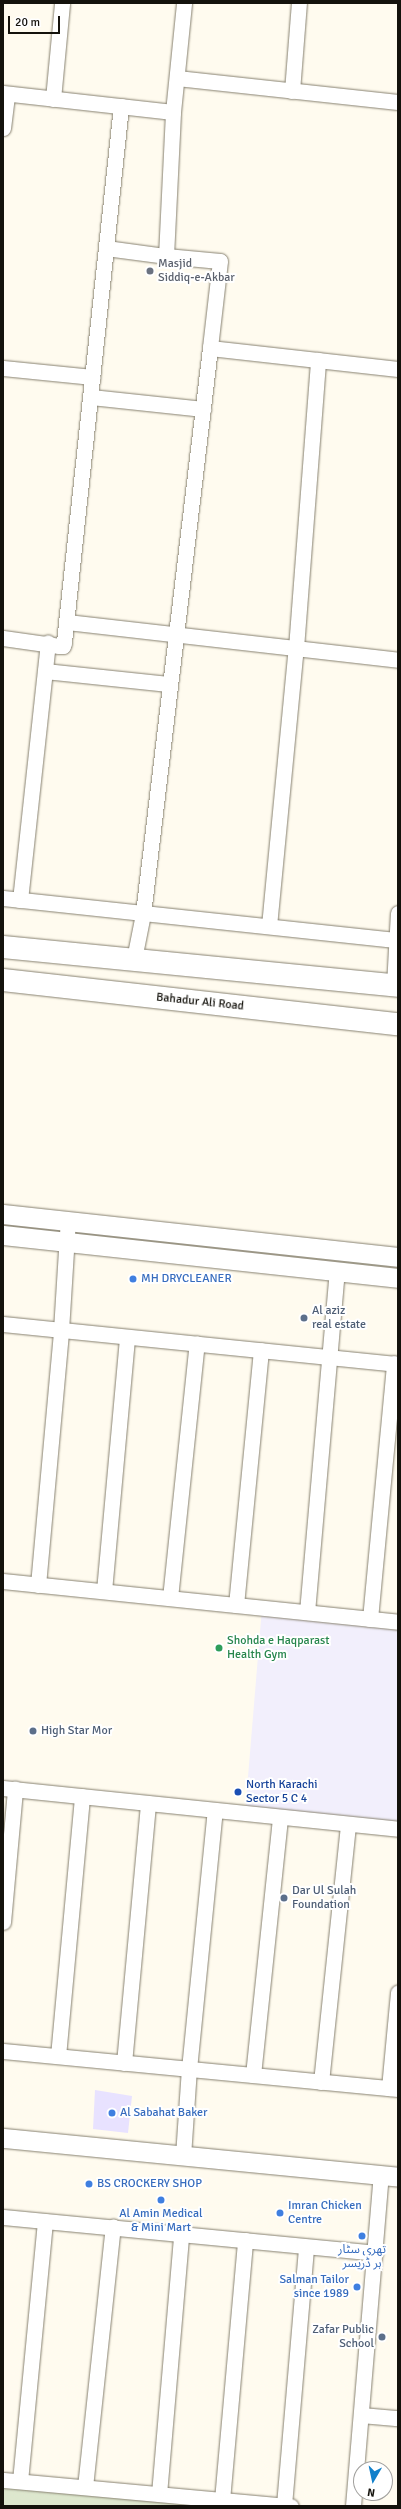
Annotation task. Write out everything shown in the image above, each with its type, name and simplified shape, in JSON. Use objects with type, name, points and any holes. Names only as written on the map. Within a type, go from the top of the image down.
[{"type":"main road","points":[[3,947],[396,986]]},
{"type":"main road","name":"Bahadur Ali Road","points":[[3,980],[398,1024]]},
{"type":"street","points":[[53,99],[62,3]]},
{"type":"street","points":[[166,256],[173,112],[184,3]]},
{"type":"street","points":[[292,91],[299,3]]},
{"type":"street","points":[[177,78],[398,102]]},
{"type":"street","points":[[3,128],[5,94],[173,112]]},
{"type":"street","points":[[3,638],[63,646],[67,622],[121,106]]},
{"type":"street","points":[[106,248],[220,261],[168,684],[143,914],[134,959]]},
{"type":"street","points":[[210,348],[398,369]]},
{"type":"street","points":[[269,926],[296,648],[318,360]]},
{"type":"street","points":[[3,368],[93,377]]},
{"type":"street","points":[[91,397],[203,409]]},
{"type":"street","points":[[67,622],[398,660]]},
{"type":"street","points":[[20,900],[48,643]]},
{"type":"street","points":[[45,671],[168,684]]},
{"type":"street","points":[[3,898],[397,940]]},
{"type":"street","points":[[396,986],[398,913]]},
{"type":"street","points":[[3,1214],[398,1257]]},
{"type":"street","points":[[38,1585],[61,1330],[68,1220]]},
{"type":"street","points":[[3,1235],[398,1278]]},
{"type":"street","points":[[306,1612],[336,1271]]},
{"type":"street","points":[[3,1324],[396,1363],[370,1619]]},
{"type":"street","points":[[104,1592],[127,1337]]},
{"type":"street","points":[[170,1598],[198,1343]]},
{"type":"street","points":[[236,1605],[261,1350]]},
{"type":"street","points":[[3,1581],[398,1622]]},
{"type":"street","points":[[3,1922],[9,1789],[398,1829]]},
{"type":"street","points":[[58,2056],[82,1796]]},
{"type":"street","points":[[124,2063],[148,1803]]},
{"type":"street","points":[[183,2156],[189,2069],[215,1810]]},
{"type":"street","points":[[253,2075],[280,1817]]},
{"type":"street","points":[[322,2082],[348,1824]]},
{"type":"street","points":[[3,2051],[393,2089],[398,1992]]},
{"type":"street","points":[[3,2138],[390,2176],[375,2253],[353,2506]]},
{"type":"street","points":[[3,2217],[375,2253]]},
{"type":"street","points":[[20,2481],[45,2221]]},
{"type":"street","points":[[85,2487],[113,2227]]},
{"type":"street","points":[[159,2494],[181,2235]]},
{"type":"street","points":[[222,2500],[245,2240]]},
{"type":"street","points":[[3,2480],[287,2506],[306,2246]]},
{"type":"street","points":[[361,2415],[398,2418]]},
{"type":"shaded area","points":[[262,1608],[398,1622],[398,1829],[245,1813]]},
{"type":"green space","points":[[3,2480],[262,2506],[3,2506]]},
{"type":"building","name":"Al Sabahat Baker","points":[[95,2090],[132,2096],[128,2133],[93,2129]]},
{"type":"place","name":"Masjid Siddiq-e-Akbar","points":[[150,271]]},
{"type":"place","name":"MH DRYCLEANER","points":[[133,1279]]},
{"type":"place","name":"Al aziz real estate","points":[[304,1318]]},
{"type":"place","name":"Shohda e Haqparast Health Gym","points":[[219,1648]]},
{"type":"place","name":"High Star Mor","points":[[33,1731]]},
{"type":"place","name":"North Karachi Sector 5 C 4","points":[[238,1792]]},
{"type":"place","name":"Dar Ul Sulah Foundation","points":[[284,1898]]},
{"type":"place","name":"Al Sabahat Baker","points":[[112,2113]]},
{"type":"place","name":"BS CROCKERY SHOP","points":[[89,2184]]},
{"type":"place","name":"Al Amin Medical & Mini Mart","points":[[161,2200]]},
{"type":"place","name":"Imran Chicken Centre","points":[[280,2213]]},
{"type":"place","name":"تھری سٹار ہر ڈریسر","points":[[362,2236]]},
{"type":"place","name":"Salman Tailor since 1989","points":[[357,2287]]},
{"type":"place","name":"Zafar Public School","points":[[382,2337]]}]
